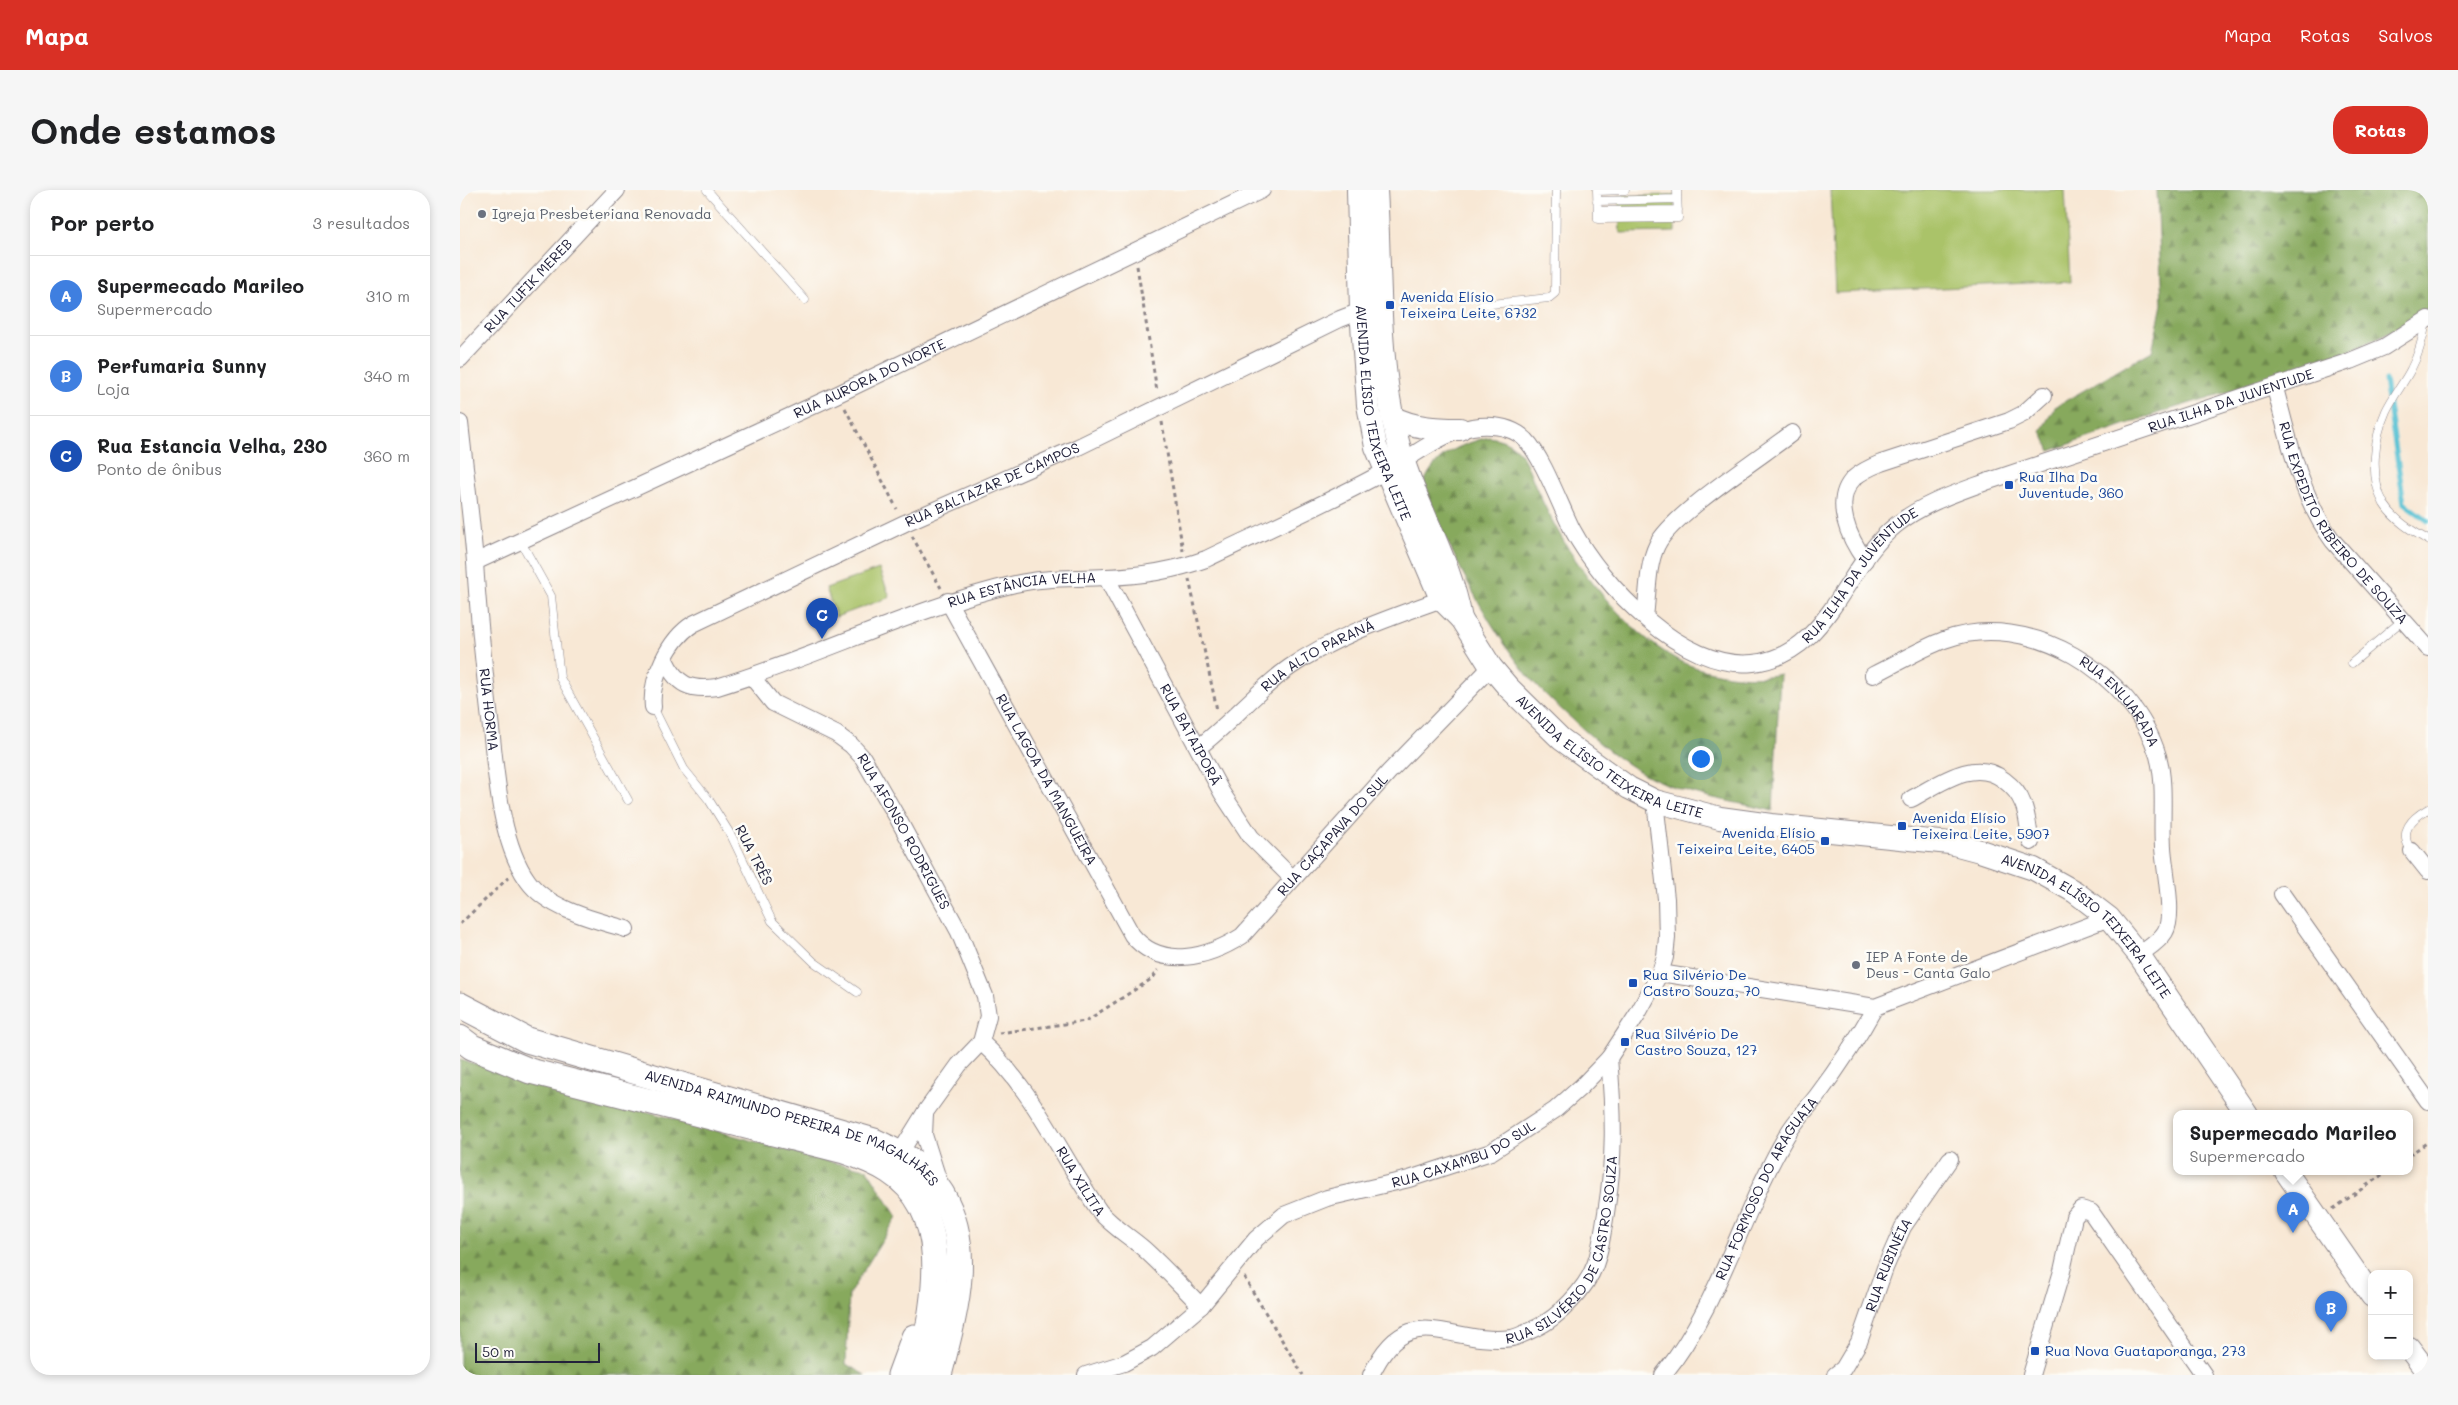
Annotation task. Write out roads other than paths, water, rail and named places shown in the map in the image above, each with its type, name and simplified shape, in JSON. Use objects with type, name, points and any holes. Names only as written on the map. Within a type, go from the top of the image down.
[{"type":"main road","name":"AVENIDA ELÍSIO TEIXEIRA LEITE","points":[[1358,190],[1370,310],[1384,368],[1392,417],[1394,467]]},
{"type":"main road","name":"AVENIDA ELÍSIO TEIXEIRA LEITE","points":[[1376,190],[1370,310],[1368,406],[1376,447],[1394,467],[1449,596],[1461,619],[1491,667],[1508,687],[1561,739],[1629,788],[1655,802],[1720,818],[1770,826],[1950,843],[1980,851],[2032,855],[2109,918],[2140,955],[2244,1110]]},
{"type":"main road","points":[[1392,417],[1402,422],[1428,428],[1460,429]]},
{"type":"main road","name":"AVENIDA RAIMUNDO PEREIRA DE MAGALHÃES","points":[[460,1004],[527,1040],[874,1141],[894,1162],[928,1220],[933,1238],[933,1296],[919,1375]]},
{"type":"main road","name":"AVENIDA RAIMUNDO PEREIRA DE MAGALHÃES","points":[[460,1038],[472,1046],[530,1070],[844,1150],[919,1166],[933,1180],[948,1204],[958,1232],[960,1270],[954,1314],[939,1375]]},
{"type":"main road","points":[[2288,1175],[2368,1290]]},
{"type":"main road","points":[[900,1375],[912,1340],[934,1257]]},
{"type":"main road","points":[[2413,1353],[2428,1373]]},
{"type":"street","name":"RUA TUFIK MEREB","points":[[460,359],[617,190]]},
{"type":"street","name":"RUA AURORA DO NORTE","points":[[475,562],[838,394],[1262,190]]},
{"type":"street","name":"RUA BALTAZAR DE CAMPOS","points":[[653,707],[655,682],[676,636],[693,624],[905,523],[1078,447],[1370,310]]},
{"type":"street","name":"RUA ILHA DA JUVENTUDE","points":[[1394,467],[1460,429],[1502,427],[1515,432],[1526,441],[1538,457],[1574,531],[1588,555],[1609,582],[1672,640],[1706,656],[1726,662],[1751,663],[1768,660],[1787,652],[1823,622],[1865,560],[1897,524],[1949,496],[2275,388],[2384,347],[2427,319]]},
{"type":"street","name":"RUA EXPEDITO RIBEIRO DE SOUZA","points":[[2275,388],[2304,488],[2320,523],[2333,541],[2425,640]]},
{"type":"street","points":[[1865,560],[1854,546],[1845,520],[1846,492],[1852,480],[1863,470],[1880,463],[2009,421],[2023,414],[2044,395]]},
{"type":"street","name":"RUA HORMA","points":[[460,422],[475,562],[476,601],[502,808],[514,853],[529,882],[555,903],[580,915],[626,929]]},
{"type":"street","points":[[1645,617],[1652,564],[1656,548],[1662,536],[1696,506],[1792,433]]},
{"type":"street","name":"RUA ESTÂNCIA VELHA","points":[[665,660],[672,674],[680,682],[690,687],[717,688],[752,677],[948,601],[1040,580],[1146,574],[1186,566],[1206,559],[1394,467]]},
{"type":"street","name":"RUA BATAIPORÃ","points":[[1106,577],[1199,747],[1222,793],[1251,837],[1293,879]]},
{"type":"street","name":"RUA ALTO PARANÁ","points":[[1199,747],[1221,730],[1279,675],[1297,663],[1365,628],[1449,596]]},
{"type":"street","name":"RUA LAGOA DA MANGUEIRA","points":[[948,601],[1132,935],[1140,945],[1151,951]]},
{"type":"street","name":"RUA ENLUARADA","points":[[1873,675],[1945,640],[1970,635],[1996,634],[2027,637],[2058,646],[2092,667],[2112,684],[2128,703],[2150,737],[2158,758],[2161,778],[2162,831],[2169,917],[2165,932],[2140,955]]},
{"type":"street","name":"RUA CAÇAPAVA DO SUL","points":[[1151,951],[1167,957],[1181,958],[1221,949],[1242,936],[1389,772],[1491,667]]},
{"type":"street","name":"RUA AFONSO RODRIGUES","points":[[752,677],[774,703],[836,734],[851,745],[863,758],[924,866],[974,965],[985,996],[988,1016],[982,1038]]},
{"type":"street","points":[[1911,799],[1950,778],[1966,772],[1981,771],[1999,776],[2014,787],[2023,803],[2032,855]]},
{"type":"street","name":"RUA CAXAMBU DO SUL","points":[[1086,1375],[1124,1363],[1152,1348],[1201,1306],[1256,1239],[1284,1215],[1327,1198],[1409,1179],[1491,1152],[1555,1110],[1609,1058],[1637,1015],[1660,973],[1665,957],[1667,921],[1663,864],[1655,802]]},
{"type":"street","points":[[2412,851],[2428,870]]},
{"type":"street","points":[[2282,894],[2428,1101]]},
{"type":"street","points":[[1660,973],[1875,1007],[2109,918]]},
{"type":"street","name":"RUA FORMOSO DO ARAGUAIA","points":[[1663,1375],[1686,1344],[1760,1187],[1788,1134],[1860,1034],[1875,1007]]},
{"type":"street","points":[[894,1162],[926,1111],[959,1065],[982,1038]]},
{"type":"street","name":"RUA XILITA","points":[[982,1038],[1024,1091],[1100,1212],[1113,1227],[1142,1247],[1165,1268],[1201,1306]]},
{"type":"street","name":"RUA SILVÉRIO DE CASTRO SOUZA","points":[[1371,1375],[1381,1354],[1404,1333],[1421,1330],[1491,1339],[1513,1337],[1549,1321],[1569,1304],[1594,1266],[1608,1199],[1614,1139],[1609,1058]]},
{"type":"street","points":[[926,1111],[924,1135],[929,1156],[948,1204]]},
{"type":"street","name":"RUA RUBINÉIA","points":[[1835,1375],[1843,1369],[1859,1342],[1885,1268],[1903,1227],[1950,1158]]},
{"type":"street","points":[[2031,1375],[2062,1271],[2074,1217],[2076,1212],[2085,1209],[2091,1212],[2204,1375]]},
{"type":"lane","points":[[707,190],[805,300]]},
{"type":"lane","points":[[1482,305],[1549,298],[1555,293],[1556,190]]},
{"type":"lane","points":[[1625,190],[1597,190],[1598,219],[1678,218],[1677,190]]},
{"type":"lane","points":[[1597,201],[1677,199]]},
{"type":"lane","points":[[2427,319],[2422,341],[2411,369],[2386,411],[2378,432],[2375,456],[2376,472],[2384,504],[2395,518],[2428,540]]},
{"type":"lane","points":[[521,542],[551,596],[560,678],[628,800]]},
{"type":"lane","points":[[2352,663],[2404,619]]},
{"type":"lane","name":"RUA TRÊS","points":[[653,707],[684,769],[709,800],[732,836],[772,921],[814,962],[857,992]]},
{"type":"lane","points":[[2412,851],[2407,839],[2407,826],[2411,820],[2428,808]]},
{"type":"waterway","points":[[2385,380],[2404,503],[2428,521]]},
{"type":"place","name":"Igreja Presbeteriana Renovada","points":[[482,214]]},
{"type":"place","name":"Avenida Elísio Teixeira Leite, 6732","points":[[1390,305]]},
{"type":"place","name":"Rua Ilha Da Juventude, 360","points":[[2009,485]]},
{"type":"place","name":"Rua Estancia Velha, 230","points":[[822,639]]},
{"type":"place","name":"Avenida Elísio Teixeira Leite, 5907","points":[[1902,826]]},
{"type":"place","name":"Avenida Elísio Teixeira Leite, 6405","points":[[1825,841]]},
{"type":"place","name":"IEP A Fonte de Deus - Canta Galo","points":[[1856,965]]},
{"type":"place","name":"Rua Silvério De Castro Souza, 70","points":[[1633,983]]},
{"type":"place","name":"Rua Silvério De Castro Souza, 127","points":[[1625,1042]]},
{"type":"place","name":"Supermecado Marileo","points":[[2293,1233]]},
{"type":"place","name":"Perfumaria Sunny","points":[[2331,1332]]},
{"type":"place","name":"Rua Nova Guataporanga, 273","points":[[2035,1351]]}]
